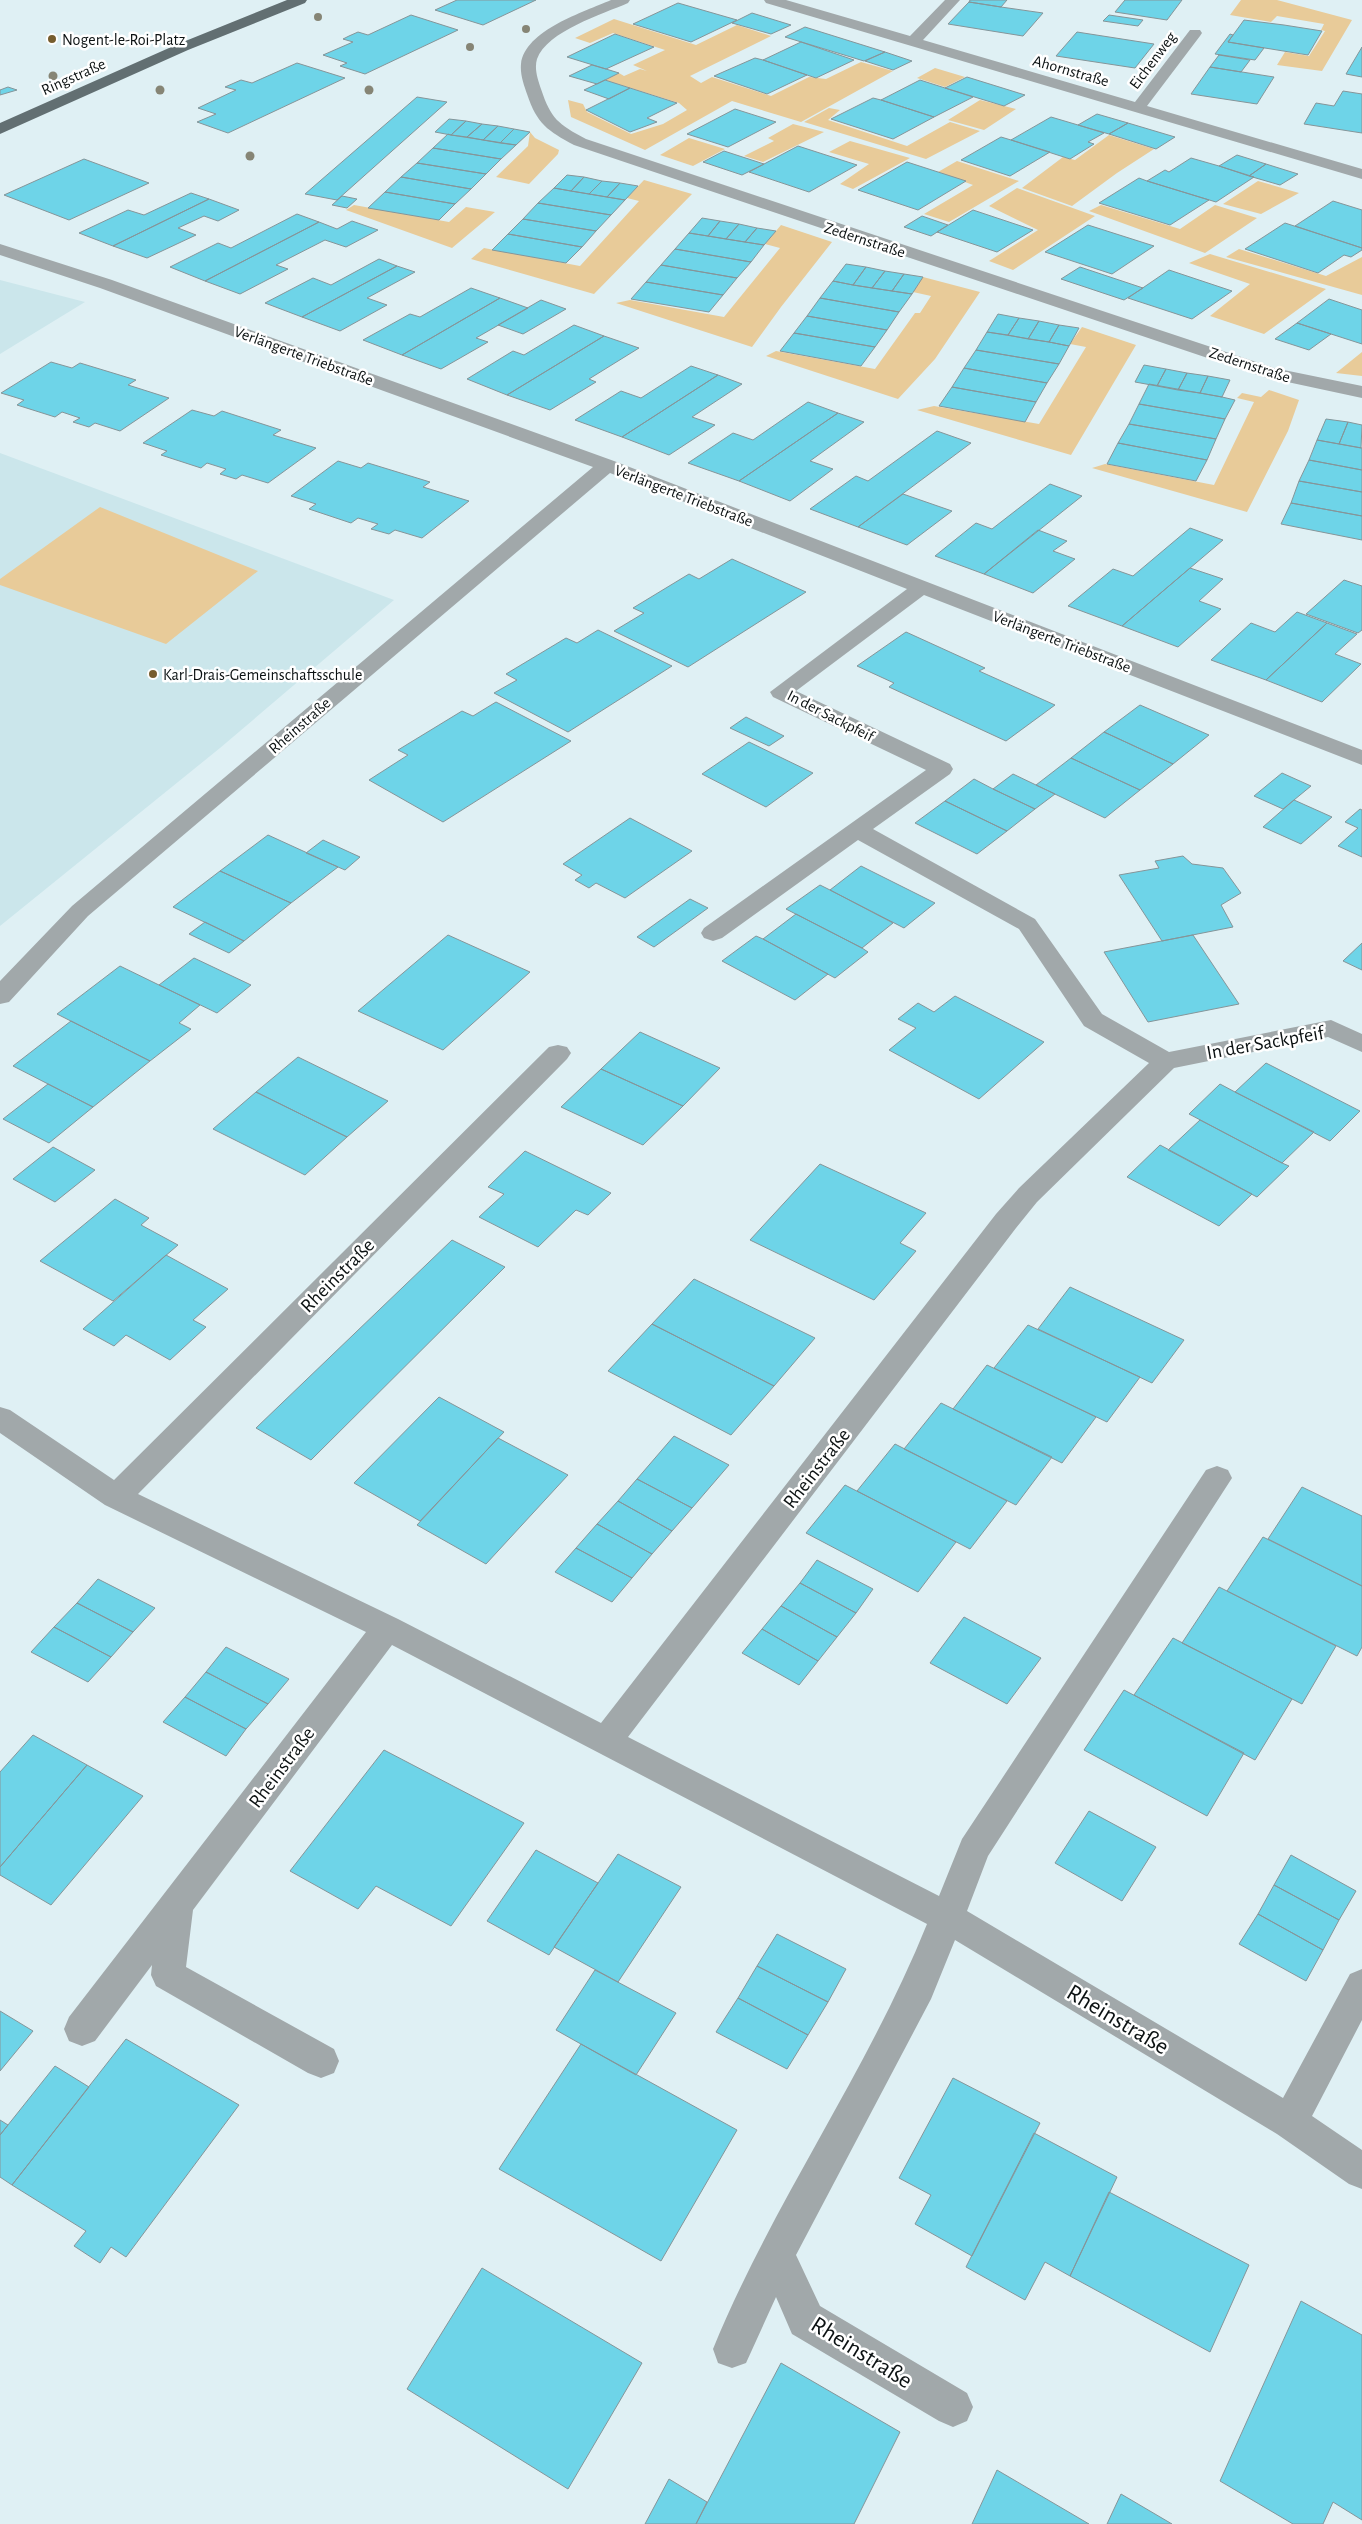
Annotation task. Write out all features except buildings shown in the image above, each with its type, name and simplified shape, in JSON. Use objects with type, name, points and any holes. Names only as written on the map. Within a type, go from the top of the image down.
[{"type":"main road","name":"Ringstraße","points":[[0,128],[183,47],[300,0]]},
{"type":"street","name":"Zedernstraße","points":[[623,0],[555,31],[531,55],[528,73],[539,109],[549,126],[580,142],[844,232],[1155,333],[1270,373],[1362,392]]},
{"type":"street","name":"Ahornstraße","points":[[771,0],[1362,174]]},
{"type":"street","points":[[913,42],[953,0]]},
{"type":"street","name":"Eichenweg","points":[[1138,108],[1195,33]]},
{"type":"street","name":"Verlängerte Triebstraße","points":[[0,249],[106,284],[607,465],[1362,758]]},
{"type":"street","name":"Rheinstraße","points":[[0,996],[80,911],[607,465]]},
{"type":"street","name":"In der Sackpfeif","points":[[713,934],[942,769],[781,692],[922,587]]},
{"type":"street","points":[[857,830],[1027,924],[1093,1020],[1166,1061]]},
{"type":"street","name":"In der Sackpfeif","points":[[1166,1061],[1331,1028],[1362,1044]]},
{"type":"street","name":"Rheinstraße","points":[[116,1497],[558,1053]]},
{"type":"street","name":"Rheinstraße","points":[[605,1742],[1028,1195],[1166,1061]]},
{"type":"street","name":"Rheinstraße","points":[[0,1418],[116,1497],[387,1628],[947,1917],[1290,2122],[1362,2170]]},
{"type":"street","points":[[732,2349],[776,2254],[919,1988],[974,1849],[1216,1478]]},
{"type":"street","name":"Rheinstraße","points":[[82,2029],[387,1628]]},
{"type":"street","points":[[176,1906],[168,1975],[321,2061]]},
{"type":"street","points":[[1290,2122],[1362,1985]]},
{"type":"street","name":"Rheinstraße","points":[[776,2254],[806,2320],[953,2408]]},
{"type":"shaded area","points":[[1241,0],[1277,0],[1352,20],[1322,71],[1277,65],[1285,52],[1309,56],[1325,31],[1321,30],[1324,24],[1277,16],[1271,22],[1230,15]]},
{"type":"shaded area","points":[[614,19],[696,45],[737,25],[771,36],[690,76],[701,83],[712,77],[771,96],[809,77],[826,79],[861,62],[893,71],[801,122],[732,101],[645,150],[571,117],[568,100],[583,104],[587,112],[631,134],[663,124],[687,110],[679,103],[605,80],[619,73],[624,76],[640,69],[647,71],[633,65],[665,50],[613,33],[590,43],[575,38]]},
{"type":"shaded area","points":[[935,68],[965,77],[945,87],[917,78]]},
{"type":"shaded area","points":[[980,100],[1016,109],[984,130],[948,120]]},
{"type":"shaded area","points":[[829,108],[840,110],[828,120],[907,146],[950,122],[980,131],[926,159],[804,122]]},
{"type":"shaded area","points":[[793,124],[824,132],[763,162],[744,156],[774,141],[768,138]]},
{"type":"shaded area","points":[[530,132],[535,138],[559,150],[558,154],[529,184],[496,177],[528,146]]},
{"type":"shaded area","points":[[1109,135],[1154,149],[1072,206],[1022,188],[1063,157],[1075,160]]},
{"type":"shaded area","points":[[689,138],[725,149],[693,166],[660,155]]},
{"type":"shaded area","points":[[850,141],[910,158],[853,189],[840,184],[869,164],[829,152]]},
{"type":"shaded area","points":[[957,161],[1019,181],[949,222],[924,214],[973,185],[938,172]]},
{"type":"shaded area","points":[[644,180],[692,194],[594,294],[471,259],[484,248],[580,266],[639,201],[627,198]]},
{"type":"shaded area","points":[[1258,181],[1299,193],[1261,214],[1223,204]]},
{"type":"shaded area","points":[[1017,188],[1095,216],[1013,270],[989,261],[1038,230],[989,206]]},
{"type":"shaded area","points":[[354,205],[449,222],[466,207],[495,212],[452,248],[346,210]]},
{"type":"shaded area","points":[[1101,205],[1180,229],[1215,205],[1257,218],[1205,253],[1089,211]]},
{"type":"shaded area","points":[[781,225],[832,242],[752,347],[616,303],[630,300],[724,317],[780,248],[765,244]]},
{"type":"shaded area","points":[[1239,249],[1326,276],[1362,257],[1362,295],[1226,257]]},
{"type":"shaded area","points":[[1210,254],[1326,289],[1264,334],[1210,316],[1250,284],[1189,263]]},
{"type":"shaded area","points":[[923,277],[980,292],[935,359],[898,399],[766,356],[776,351],[875,369],[915,313],[920,313],[931,296],[913,292]]},
{"type":"shaded area","points":[[0,280],[85,302],[0,354]]},
{"type":"shaded area","points":[[1082,327],[1136,345],[1071,455],[917,410],[934,406],[1039,424],[1086,347],[1070,344]]},
{"type":"shaded area","points":[[1362,352],[1362,376],[1336,373]]},
{"type":"shaded area","points":[[1269,390],[1299,400],[1288,431],[1247,512],[1092,468],[1105,464],[1214,485],[1254,402],[1237,398],[1242,393],[1261,397]]},
{"type":"shaded area","name":"Karl-Drais-Gemeinschaftsschule","points":[[0,453],[394,600],[220,748],[0,926]]},
{"type":"shaded area","points":[[100,507],[258,571],[166,644],[0,585],[0,579]]},
{"type":"place","name":"Nogent-le-Roi-Platz","points":[[52,39]]},
{"type":"place","name":"Karl-Drais-Gemeinschaftsschule","points":[[153,674]]}]
